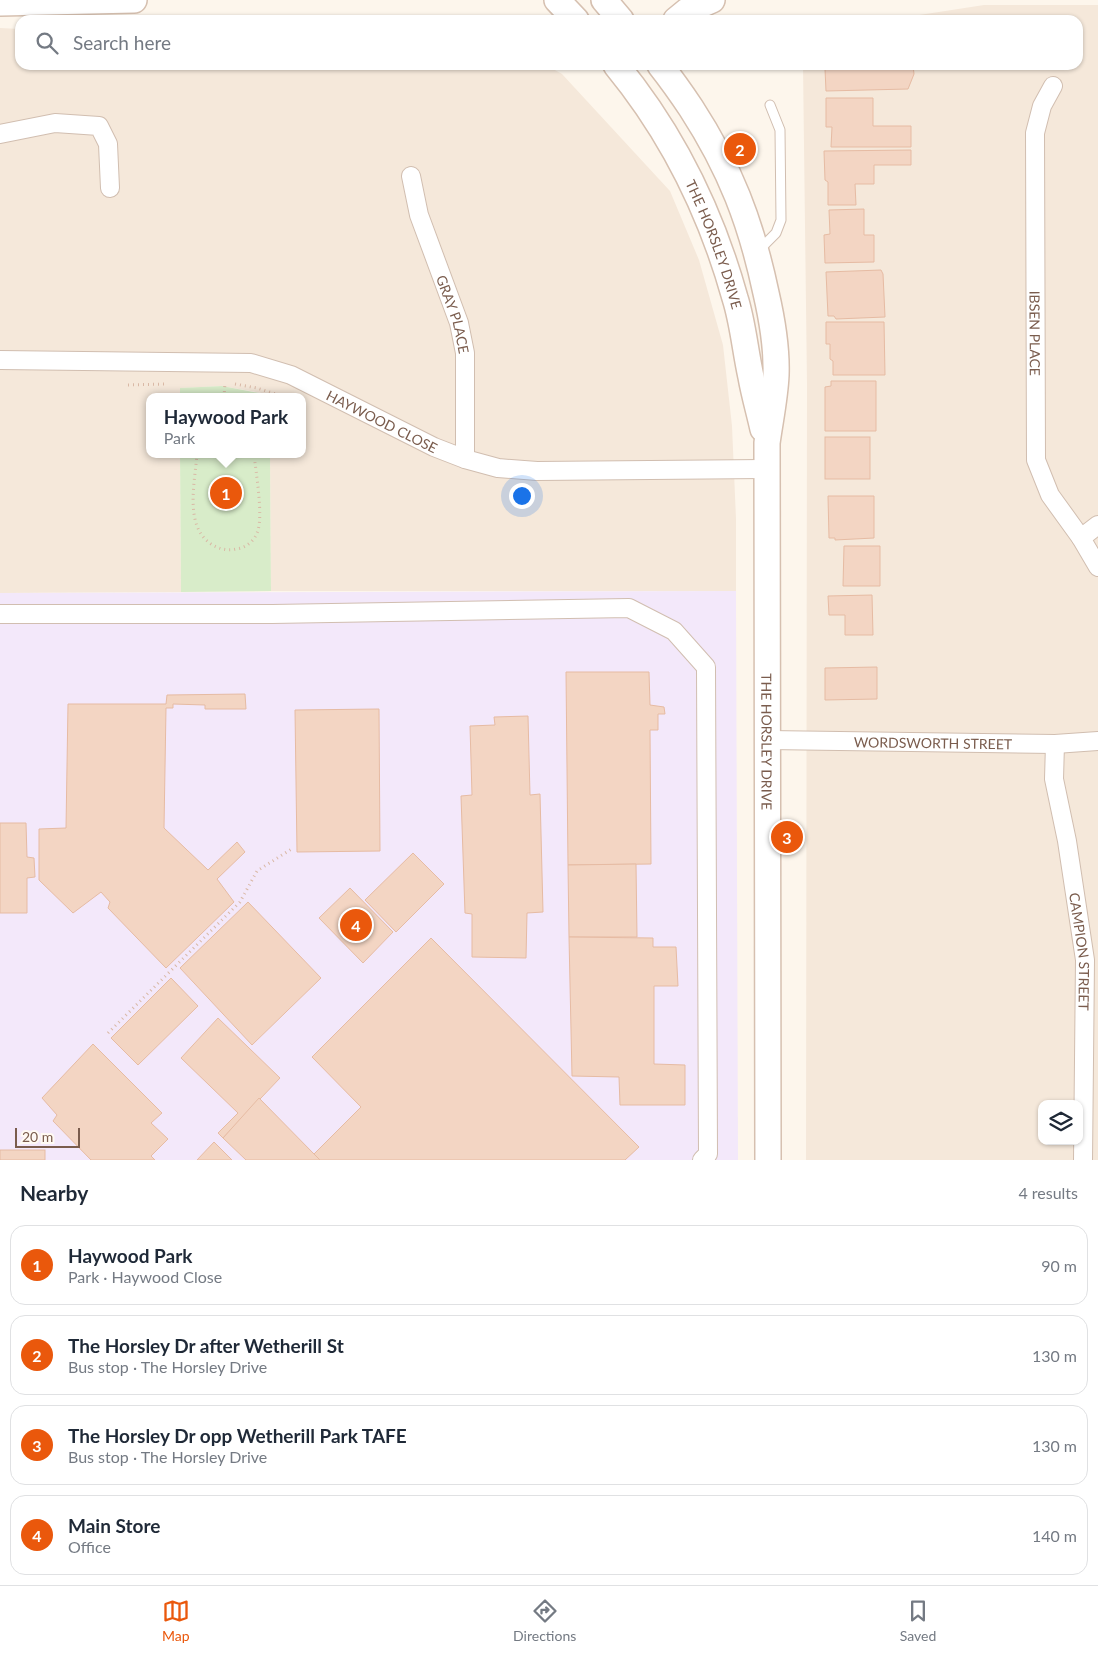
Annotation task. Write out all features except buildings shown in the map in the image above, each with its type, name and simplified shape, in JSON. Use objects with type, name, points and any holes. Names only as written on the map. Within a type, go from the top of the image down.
[{"type":"main road","points":[[0,3],[134,0]]},
{"type":"main road","points":[[557,0],[571,15]]},
{"type":"main road","points":[[604,0],[617,15]]},
{"type":"main road","points":[[682,15],[712,0]]},
{"type":"main road","name":"THE HORSLEY DRIVE","points":[[620,70],[638,92],[665,132],[688,174],[708,217],[736,300],[751,378],[767,443]]},
{"type":"main road","name":"THE HORSLEY DRIVE","points":[[667,70],[712,141],[732,181],[757,252],[771,319],[776,375],[767,443],[768,1160]]},
{"type":"street","name":"IBSEN PLACE","points":[[1053,86],[1042,106],[1035,133],[1036,460],[1050,495],[1081,538],[1098,567]]},
{"type":"street","points":[[0,134],[55,122],[99,126],[108,144],[110,188]]},
{"type":"street","name":"GRAY PLACE","points":[[411,176],[419,215],[459,323],[465,353],[465,459]]},
{"type":"street","name":"HAYWOOD CLOSE","points":[[0,360],[251,362],[292,375],[434,447],[465,459],[498,468],[538,471],[768,469]]},
{"type":"street","points":[[1081,538],[1098,525]]},
{"type":"street","points":[[0,614],[272,614],[628,608],[674,631],[706,667],[708,1154],[702,1160]]},
{"type":"street","name":"WORDSWORTH STREET","points":[[768,740],[1055,744],[1098,741]]},
{"type":"street","name":"CAMPION STREET","points":[[1055,744],[1054,779],[1085,960],[1083,1160]]},
{"type":"lane","points":[[757,252],[776,233],[781,220],[780,130],[770,105]]},
{"type":"path","points":[[216,383],[257,388],[273,393]]},
{"type":"path","points":[[224,393],[225,383]]},
{"type":"path","points":[[128,385],[168,384]]},
{"type":"path","points":[[197,458],[193,510],[197,528],[205,540],[215,547],[228,551],[242,548],[252,542],[258,530],[259,500],[254,458]]},
{"type":"path","points":[[108,1034],[240,902],[257,872],[293,848]]},
{"type":"shaded area","points":[[984,5],[1098,5],[1098,1160],[806,1160],[807,385],[803,70],[1083,70],[1083,15],[919,15]]},
{"type":"shaded area","points":[[0,28],[15,29],[15,70],[555,70],[562,74],[670,191],[699,260],[723,345],[732,426],[736,519],[736,591],[271,591],[270,458],[306,458],[306,393],[261,393],[221,386],[180,388],[180,393],[146,393],[146,458],[180,458],[181,592],[0,593]]},
{"type":"shaded area","points":[[736,591],[738,1160],[0,1160],[0,593]]},
{"type":"green space","points":[[222,386],[259,393],[180,393],[180,388]]},
{"type":"green space","points":[[180,458],[270,458],[271,591],[181,592]]},
{"type":"place","name":"The Horsley Dr after Wetherill St","points":[[740,149]]},
{"type":"place","name":"Haywood Park","points":[[226,493]]},
{"type":"place","name":"The Horsley Dr opp Wetherill Park TAFE","points":[[787,837]]},
{"type":"place","name":"Main Store","points":[[356,925]]}]
